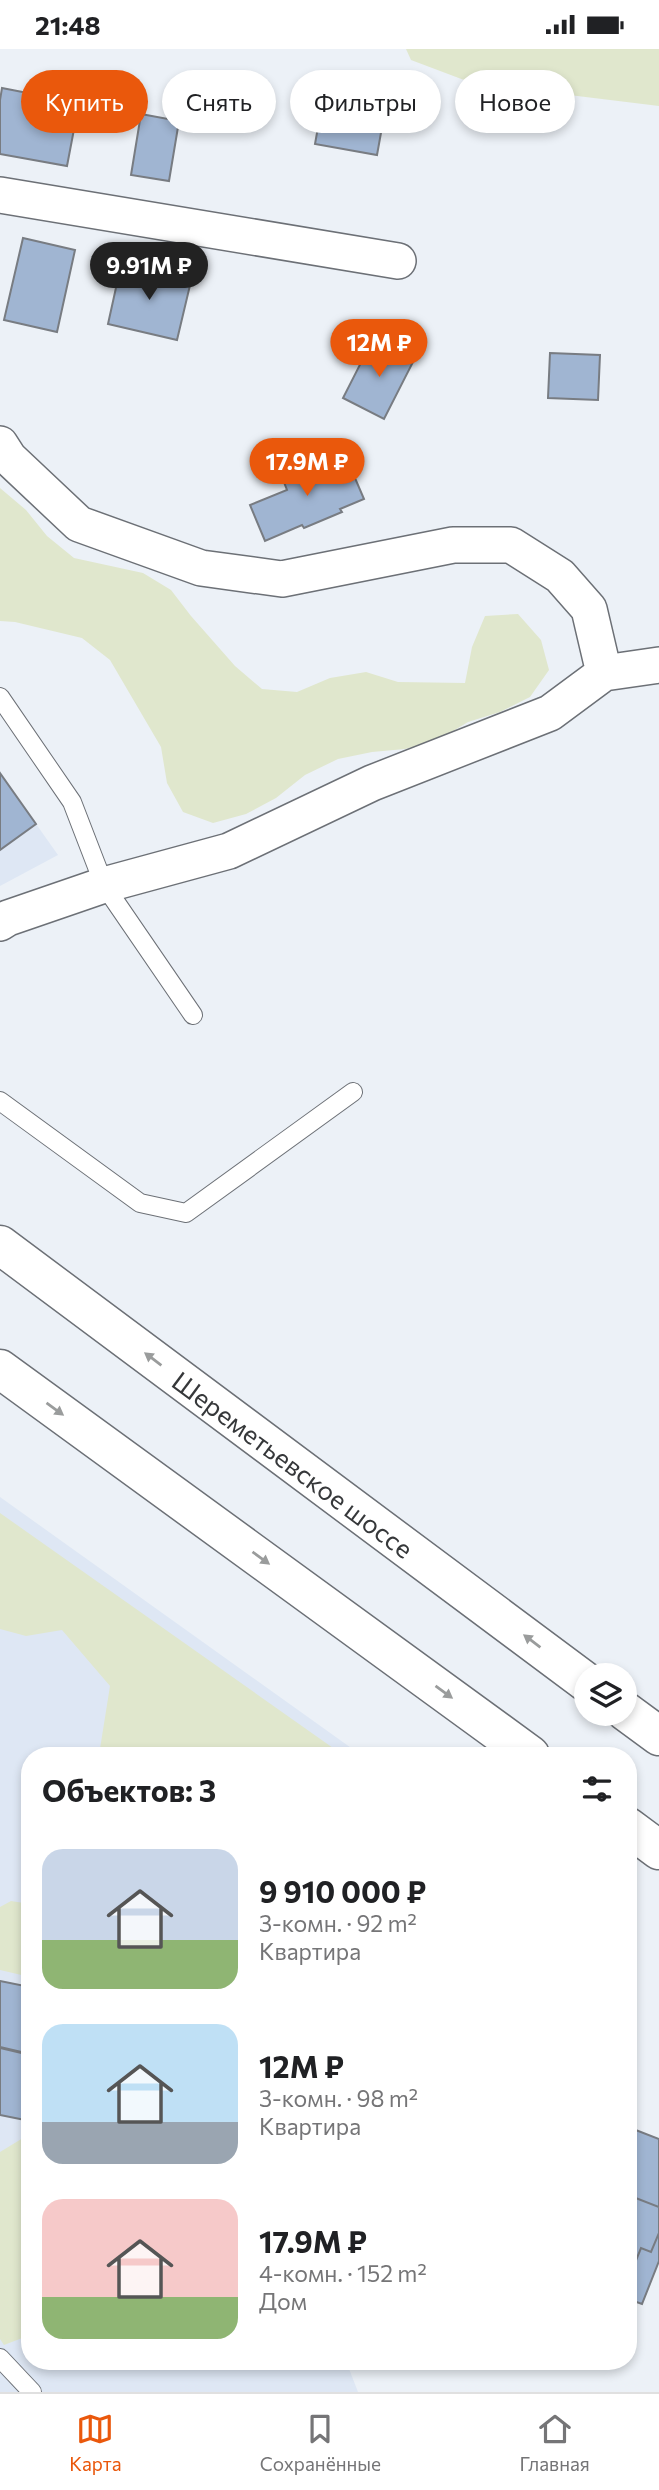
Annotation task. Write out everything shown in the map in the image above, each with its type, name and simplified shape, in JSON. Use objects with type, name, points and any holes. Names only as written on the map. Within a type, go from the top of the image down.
[{"type":"main road","name":"Шереметьевское шоссе","points":[[0,1245],[574,1673]]},
{"type":"main road","points":[[0,1369],[519,1747]]},
{"type":"main road","points":[[637,1720],[659,1736]]},
{"type":"main road","points":[[637,1834],[659,1850]]},
{"type":"street","points":[[0,195],[398,261]]},
{"type":"street","points":[[0,444],[9,458],[79,524],[201,568],[282,579],[453,545],[511,545],[561,576],[589,609],[604,673]]},
{"type":"street","points":[[0,923],[104,885],[229,851],[372,783],[550,713],[604,673],[659,665]]},
{"type":"lane","points":[[0,698],[72,802],[104,885],[193,1015]]},
{"type":"lane","points":[[0,1101],[140,1203],[186,1213],[353,1092]]},
{"type":"lane","points":[[0,2358],[32,2392]]},
{"type":"shaded area","points":[[0,773],[58,855],[0,886]]},
{"type":"shaded area","points":[[0,1497],[350,1747],[21,1747],[21,2370],[349,2370],[358,2392],[0,2392]]},
{"type":"green space","points":[[406,49],[659,49],[659,106],[575,96],[575,70],[455,70],[455,77],[411,60]]},
{"type":"green space","points":[[0,488],[26,510],[47,536],[74,558],[143,573],[171,590],[235,666],[262,689],[297,692],[330,678],[366,672],[398,682],[465,683],[472,647],[485,616],[518,614],[541,640],[549,670],[530,697],[500,712],[468,722],[438,740],[405,749],[338,759],[305,775],[276,798],[246,814],[213,823],[183,812],[167,783],[161,747],[110,660],[82,638],[0,621]]},
{"type":"green space","points":[[0,1513],[332,1747],[100,1747],[110,1686],[62,1630],[26,1636],[0,1629]]},
{"type":"green space","points":[[11,1901],[21,1903],[21,1975],[0,1970],[0,1907]]},
{"type":"green space","points":[[21,2139],[21,2338],[4,2345],[0,2339],[0,2152]]},
{"type":"building","points":[[2,88],[21,92],[21,133],[73,133],[67,166],[0,154]]},
{"type":"building","points":[[148,115],[162,118],[162,133],[177,133],[169,181],[131,175],[138,133],[148,133]]},
{"type":"building","points":[[317,133],[381,133],[377,155],[315,144]]},
{"type":"building","points":[[23,238],[75,250],[57,332],[4,320]]},
{"type":"building","points":[[121,265],[191,281],[177,340],[108,324]]},
{"type":"building","points":[[373,339],[414,360],[384,419],[343,398]]},
{"type":"building","points":[[550,353],[600,355],[598,400],[548,398]]},
{"type":"building","points":[[318,456],[325,474],[349,464],[364,499],[340,509],[342,512],[265,541],[250,505],[287,490],[280,472]]},
{"type":"building","points":[[0,773],[36,824],[0,850]]},
{"type":"building","points":[[0,1981],[21,1985],[21,2052],[0,2047]]},
{"type":"building","points":[[0,2048],[21,2053],[21,2119],[0,2115]]},
{"type":"building","points":[[637,2130],[659,2139],[659,2261],[642,2304],[637,2302]]},
{"type":"building","points":[[637,2198],[659,2207],[659,2233],[651,2252],[641,2248],[637,2258]]}]
